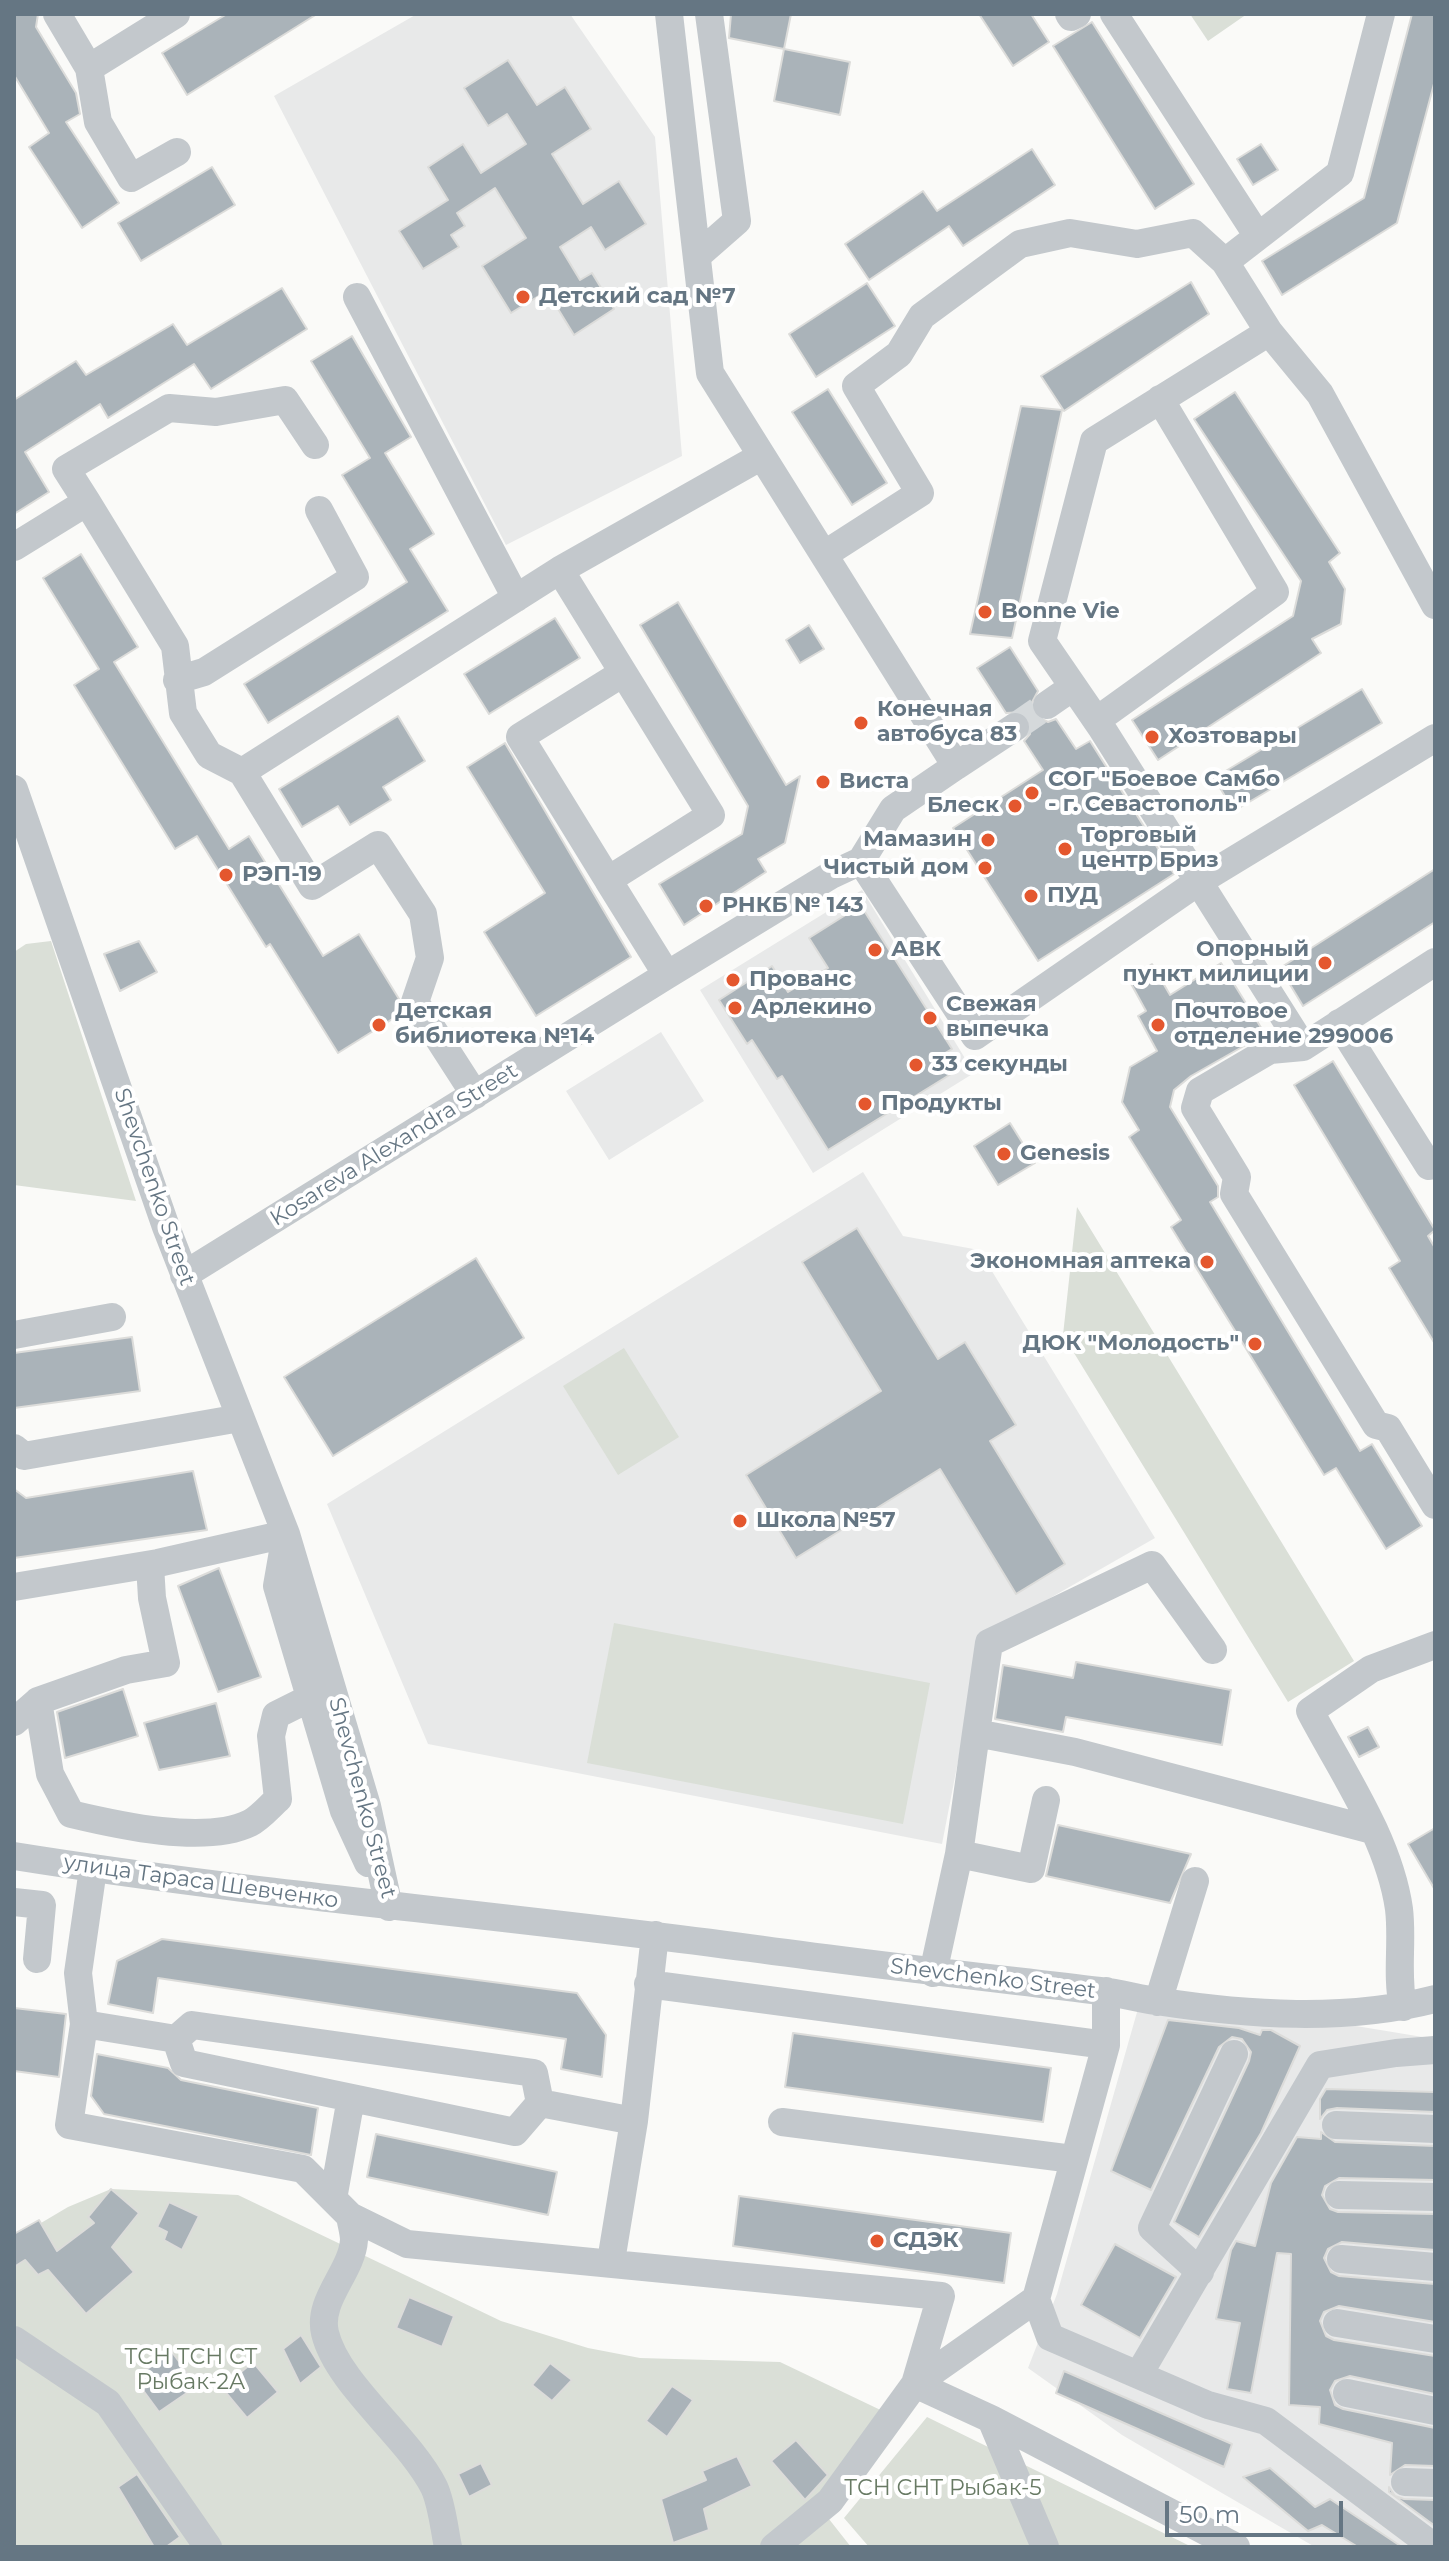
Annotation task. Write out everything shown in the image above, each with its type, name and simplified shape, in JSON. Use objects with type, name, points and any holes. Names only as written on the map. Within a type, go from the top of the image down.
[{"type":"street","points":[[57,14],[89,68],[98,122],[131,178],[177,152]]},
{"type":"street","points":[[89,68],[176,14]]},
{"type":"street","points":[[669,14],[710,373],[956,766]]},
{"type":"street","points":[[697,256],[737,221],[709,14]]},
{"type":"street","points":[[1069,14],[1071,17],[1077,14]]},
{"type":"street","points":[[1114,14],[1257,235]]},
{"type":"street","points":[[1225,262],[1340,173],[1381,14]]},
{"type":"street","points":[[825,554],[920,493],[856,386],[899,354],[922,316],[1020,244],[1070,233],[1137,244],[1193,233],[1225,262],[1269,332],[1320,394],[1435,605]]},
{"type":"street","points":[[357,297],[516,598]]},
{"type":"street","points":[[1269,332],[1094,441],[1042,641],[1097,720],[1303,1047]]},
{"type":"street","points":[[1097,720],[1275,592],[1160,399]]},
{"type":"street","points":[[315,445],[285,400],[216,412],[169,408],[66,469],[175,646],[183,713],[209,755],[242,772],[312,886],[378,845],[402,878],[423,914],[430,958],[415,1002],[475,1095]]},
{"type":"street","points":[[242,772],[560,570],[760,457]]},
{"type":"street","points":[[14,547],[87,502]]},
{"type":"street","points":[[177,680],[204,672],[355,577],[319,510]]},
{"type":"street","points":[[560,570],[711,815],[608,880]]},
{"type":"street","points":[[623,673],[520,737],[667,975]]},
{"type":"street","points":[[1047,705],[1073,687]]},
{"type":"street","points":[[1015,727],[893,809],[861,861],[975,1036],[1198,882],[1435,738]]},
{"type":"street","name":"Shevchenko Street","points":[[14,789],[184,1275],[286,1534],[367,1806],[389,1907],[655,1935],[933,1973],[1106,1991],[1158,2002],[1307,2015],[1403,2007],[1435,1999]]},
{"type":"street","name":"Kosareva Alexandra Street","points":[[184,1275],[667,975],[861,861]]},
{"type":"street","points":[[1435,962],[1303,1047],[1270,1050],[1200,1091],[1195,1108],[1237,1177],[1234,1194],[1376,1425],[1388,1428],[1435,1505]]},
{"type":"street","points":[[1339,1023],[1431,1166]]},
{"type":"street","points":[[14,1335],[112,1317]]},
{"type":"street","points":[[14,1448],[24,1456],[240,1418]]},
{"type":"street","points":[[14,1587],[150,1565],[286,1534],[277,1586],[308,1699],[344,1811],[389,1907]]},
{"type":"street","points":[[14,1722],[38,1701],[126,1670],[166,1663],[152,1598],[150,1565]]},
{"type":"street","points":[[933,1973],[959,1854],[989,1643],[1152,1565],[1213,1650]]},
{"type":"street","points":[[1403,2007],[1398,1983],[1398,1908],[1391,1877],[1372,1830],[1310,1711],[1371,1669],[1435,1645]]},
{"type":"street","points":[[38,1701],[50,1774],[71,1814],[132,1829],[169,1831],[215,1830],[250,1823],[278,1799],[271,1736],[276,1715],[308,1699]]},
{"type":"street","points":[[976,1733],[1075,1752],[1372,1830]]},
{"type":"street","points":[[959,1854],[1031,1869],[1046,1800]]},
{"type":"street","name":"улица Тараса Шевченко","points":[[14,1856],[389,1907]]},
{"type":"street","points":[[93,1869],[78,1973],[84,2024],[69,2125],[303,2169],[342,2208],[407,2244],[611,2261],[941,2296],[915,2384]]},
{"type":"street","points":[[1158,2002],[1195,1881]]},
{"type":"street","points":[[14,1902],[42,1905],[37,1959]]},
{"type":"street","points":[[611,2261],[634,2121],[655,1935]]},
{"type":"street","points":[[648,1984],[1106,2045]]},
{"type":"street","points":[[1106,1991],[1106,2045],[1036,2299],[1050,2337],[1208,2405],[1266,2421],[1434,2547]]},
{"type":"street","points":[[84,2024],[176,2039]]},
{"type":"street","points":[[176,2039],[192,2025],[534,2073],[540,2103]]},
{"type":"street","points":[[176,2039],[184,2063],[515,2132],[540,2103]]},
{"type":"street","points":[[1139,2374],[1320,2065],[1435,2050]]},
{"type":"street","points":[[1200,2272],[1152,2228],[1234,2054]]},
{"type":"street","points":[[351,2098],[342,2208],[354,2241],[327,2306],[324,2330],[331,2349],[355,2384],[409,2449],[435,2489],[448,2547]]},
{"type":"street","points":[[540,2103],[634,2121]]},
{"type":"street","points":[[782,2122],[1073,2159]]},
{"type":"street","points":[[1336,2125],[1435,2129]]},
{"type":"street","points":[[1339,2195],[1435,2197]]},
{"type":"street","points":[[1341,2259],[1435,2267]]},
{"type":"street","points":[[774,2547],[830,2501],[915,2384],[1036,2299]]},
{"type":"street","points":[[1337,2323],[1435,2339]]},
{"type":"street","points":[[14,2340],[108,2403],[208,2547]]},
{"type":"street","points":[[915,2384],[991,2419],[1236,2547]]},
{"type":"street","points":[[1347,2393],[1435,2411]]},
{"type":"street","points":[[991,2419],[1045,2547]]},
{"type":"street","points":[[1405,2482],[1435,2483]]},
{"type":"shaded area","name":"Детский сад №7","points":[[417,14],[570,14],[655,137],[682,456],[506,545],[274,96]]},
{"type":"shaded area","points":[[862,890],[974,1073],[813,1173],[700,990]]},
{"type":"shaded area","points":[[661,1032],[704,1101],[609,1160],[566,1091]]},
{"type":"shaded area","name":"Школа №57","points":[[863,1172],[903,1236],[979,1250],[1155,1538],[982,1637],[942,1844],[428,1744],[327,1504]]},
{"type":"shaded area","points":[[1143,1991],[1435,2039],[1435,2547],[1315,2547],[1122,2435],[1028,2368],[1057,2294]]},
{"type":"green space","points":[[1190,14],[1247,14],[1208,41]]},
{"type":"green space","points":[[51,941],[136,1201],[14,1185],[14,952],[26,944]]},
{"type":"green space","points":[[1077,1207],[1354,1661],[1288,1702],[1063,1335]]},
{"type":"green space","points":[[624,1348],[679,1437],[618,1475],[563,1386]]},
{"type":"green space","points":[[614,1623],[930,1683],[903,1824],[587,1763]]},
{"type":"green space","name":"ТСН ТСН СТ Рыбак-2А","points":[[111,2189],[238,2195],[501,2321],[588,2348],[640,2358],[780,2362],[891,2415],[825,2514],[851,2547],[14,2547],[14,2239],[68,2207]]},
{"type":"green space","name":"ТСН СНТ Рыбак-5","points":[[927,2417],[1192,2547],[869,2547],[844,2518]]},
{"type":"building","points":[[14,14],[38,14],[36,27],[76,93],[80,114],[66,122],[119,203],[82,228],[29,147],[49,133],[14,75]]},
{"type":"building","points":[[227,14],[317,14],[187,95],[162,53]]},
{"type":"building","points":[[731,14],[791,14],[784,49],[729,38]]},
{"type":"building","points":[[979,14],[1031,14],[1049,42],[1013,66]]},
{"type":"building","points":[[1412,14],[1435,14],[1435,80],[1397,223],[1282,295],[1262,261],[1364,198]]},
{"type":"building","points":[[1092,22],[1194,184],[1155,209],[1053,46]]},
{"type":"building","points":[[784,49],[850,62],[840,115],[774,101]]},
{"type":"building","points":[[508,60],[537,105],[565,87],[591,129],[552,154],[583,204],[619,181],[646,224],[605,250],[591,227],[560,247],[580,280],[592,273],[614,309],[574,335],[547,291],[511,313],[482,266],[526,238],[495,188],[457,213],[465,226],[451,235],[459,247],[423,269],[399,231],[448,200],[428,167],[463,144],[481,173],[526,144],[507,114],[488,126],[464,88]]},
{"type":"building","points":[[1261,144],[1278,170],[1253,185],[1237,159]]},
{"type":"building","points":[[1032,149],[1055,185],[963,246],[949,226],[869,280],[845,244],[923,191],[937,211]]},
{"type":"building","points":[[212,167],[235,205],[141,261],[118,223]]},
{"type":"building","points":[[1191,282],[1209,314],[1064,411],[1041,376]]},
{"type":"building","points":[[867,283],[895,326],[816,377],[789,334]]},
{"type":"building","points":[[282,288],[307,329],[211,389],[194,364],[108,418],[100,404],[25,452],[49,492],[14,514],[14,400],[76,361],[86,375],[173,324],[187,345]]},
{"type":"building","points":[[352,336],[411,437],[385,453],[434,534],[410,549],[448,611],[268,723],[244,684],[407,582],[342,475],[370,458],[311,361]]},
{"type":"building","points":[[828,389],[887,483],[852,505],[792,412]]},
{"type":"building","points":[[1235,392],[1340,553],[1329,562],[1345,589],[1341,624],[1312,639],[1321,653],[1158,760],[1132,720],[1293,616],[1301,581],[1194,419]]},
{"type":"building","points":[[1021,406],[1062,410],[1012,638],[970,634]]},
{"type":"building","points":[[81,554],[138,647],[114,662],[229,849],[249,836],[323,956],[359,934],[399,999],[402,1013],[338,1053],[270,944],[266,947],[197,836],[175,849],[74,685],[99,669],[43,578]]},
{"type":"building","points":[[678,602],[786,785],[800,776],[785,843],[758,859],[766,872],[684,925],[659,884],[742,834],[748,806],[640,625]]},
{"type":"building","points":[[555,618],[580,658],[489,714],[464,674]]},
{"type":"building","points":[[809,625],[824,649],[800,663],[786,640]]},
{"type":"building","points":[[1010,647],[1038,691],[1030,706],[1034,715],[1048,722],[1056,719],[1076,749],[1090,741],[1174,874],[1038,961],[953,828],[1043,770],[1024,741],[1030,734],[1030,718],[1022,712],[1006,713],[977,668]]},
{"type":"building","points":[[1362,689],[1382,723],[1234,811],[1214,778]]},
{"type":"building","points":[[398,716],[425,761],[383,787],[391,800],[350,825],[338,806],[302,827],[279,789]]},
{"type":"building","points":[[505,743],[631,957],[536,1016],[484,932],[545,893],[467,767]]},
{"type":"building","points":[[1435,869],[1435,922],[1303,1006],[1280,968]]},
{"type":"building","points":[[855,909],[863,909],[952,1049],[940,1056],[951,1074],[828,1150],[782,1076],[777,1079],[752,1040],[747,1044],[719,1000],[772,966],[788,992],[828,968],[809,938]]},
{"type":"building","points":[[139,941],[157,972],[120,991],[104,954]]},
{"type":"building","points":[[1221,963],[1265,1034],[1191,1076],[1174,1090],[1170,1107],[1218,1186],[1218,1197],[1210,1202],[1360,1451],[1372,1444],[1422,1526],[1386,1549],[1336,1468],[1324,1475],[1171,1227],[1181,1220],[1129,1137],[1139,1130],[1122,1102],[1130,1067],[1157,1051],[1138,1016],[1146,1011],[1129,980],[1152,964],[1170,995]]},
{"type":"building","points":[[1333,1061],[1435,1230],[1428,1236],[1435,1248],[1435,1344],[1389,1268],[1400,1261],[1294,1085]]},
{"type":"building","name":"Genesis","points":[[1010,1123],[1035,1163],[998,1185],[974,1146]]},
{"type":"building","points":[[857,1228],[938,1359],[965,1342],[1016,1425],[990,1441],[1065,1564],[1016,1594],[940,1469],[796,1558],[746,1475],[881,1391],[802,1262]]},
{"type":"building","points":[[476,1258],[524,1338],[333,1456],[284,1377]]},
{"type":"building","points":[[132,1337],[140,1391],[14,1408],[14,1353]]},
{"type":"building","points":[[193,1471],[207,1530],[14,1558],[14,1489],[26,1498]]},
{"type":"building","points":[[219,1568],[261,1677],[218,1692],[178,1586]]},
{"type":"building","points":[[1076,1662],[1231,1690],[1222,1745],[1066,1717],[1063,1732],[995,1719],[1003,1665],[1073,1678]]},
{"type":"building","points":[[123,1689],[138,1736],[65,1758],[57,1712]]},
{"type":"building","points":[[216,1703],[230,1756],[159,1770],[144,1723]]},
{"type":"building","points":[[1368,1727],[1379,1747],[1359,1757],[1348,1737]]},
{"type":"building","points":[[1058,1825],[1191,1854],[1170,1903],[1046,1876]]},
{"type":"building","points":[[1435,1828],[1435,1890],[1408,1844]]},
{"type":"building","points":[[162,1939],[577,1993],[606,2035],[602,2077],[561,2069],[566,2039],[158,1978],[153,2013],[108,2004],[117,1961]]},
{"type":"building","points":[[14,2008],[66,2014],[59,2077],[14,2071]]},
{"type":"building","points":[[1168,2020],[1239,2028],[1260,2035],[1262,2030],[1271,2030],[1300,2046],[1261,2133],[1199,2237],[1174,2222],[1249,2061],[1251,2052],[1242,2039],[1232,2037],[1219,2047],[1151,2190],[1111,2171]]},
{"type":"building","points":[[793,2033],[1051,2068],[1043,2122],[785,2087]]},
{"type":"building","points":[[97,2054],[168,2068],[181,2080],[318,2108],[311,2155],[104,2114],[91,2096]]},
{"type":"building","points":[[1326,2089],[1435,2092],[1435,2112],[1337,2108],[1327,2110],[1320,2119],[1320,2099]]},
{"type":"building","points":[[1321,2132],[1335,2142],[1435,2146],[1435,2180],[1339,2178],[1325,2186],[1322,2195],[1330,2209],[1338,2212],[1435,2214],[1435,2250],[1342,2242],[1328,2249],[1324,2258],[1331,2272],[1339,2276],[1435,2284],[1435,2322],[1339,2306],[1324,2312],[1320,2321],[1326,2336],[1334,2340],[1435,2356],[1435,2394],[1350,2376],[1335,2381],[1330,2390],[1335,2405],[1343,2409],[1435,2428],[1435,2466],[1405,2465],[1390,2475],[1392,2443],[1319,2424],[1320,2407],[1289,2405],[1291,2254],[1277,2253],[1251,2393],[1227,2389],[1240,2323],[1216,2319],[1231,2250],[1236,2241],[1255,2246],[1271,2183],[1297,2137],[1321,2139]]},
{"type":"building","points":[[376,2134],[557,2172],[548,2215],[367,2177]]},
{"type":"building","points":[[111,2189],[139,2213],[112,2247],[134,2272],[86,2314],[48,2270],[38,2275],[25,2260],[14,2267],[14,2234],[39,2220],[57,2251],[94,2223],[88,2217]]},
{"type":"building","points":[[739,2196],[1011,2233],[1004,2283],[733,2246]]},
{"type":"building","points":[[169,2202],[199,2216],[182,2250],[164,2240],[167,2232],[157,2227]]},
{"type":"building","points":[[1115,2244],[1176,2277],[1140,2338],[1081,2305]]},
{"type":"building","points":[[409,2297],[454,2316],[442,2347],[396,2328]]},
{"type":"building","points":[[301,2335],[321,2367],[300,2384],[283,2349]]},
{"type":"building","points":[[172,2352],[197,2386],[159,2412],[134,2378]]},
{"type":"building","points":[[253,2362],[278,2392],[247,2418],[222,2388]]},
{"type":"building","points":[[550,2363],[572,2380],[552,2401],[532,2385]]},
{"type":"building","points":[[1064,2371],[1232,2444],[1224,2467],[1056,2393]]},
{"type":"building","points":[[672,2386],[693,2400],[667,2437],[646,2421]]},
{"type":"building","points":[[796,2440],[828,2475],[805,2500],[771,2461]]},
{"type":"building","points":[[737,2456],[752,2486],[704,2509],[709,2530],[673,2543],[661,2499],[706,2480],[702,2471]]},
{"type":"building","points":[[481,2463],[492,2485],[469,2497],[458,2474]]},
{"type":"building","points":[[1270,2468],[1315,2507],[1330,2499],[1402,2547],[1358,2547],[1322,2525],[1308,2531],[1243,2477]]},
{"type":"building","points":[[137,2474],[180,2537],[166,2547],[154,2547],[118,2487]]},
{"type":"building","points":[[1389,2487],[1395,2496],[1404,2499],[1435,2500],[1435,2526],[1389,2492]]},
{"type":"tunnel","points":[[1015,727],[1047,705]]},
{"type":"place","name":"Детский сад №7","points":[[523,297]]},
{"type":"place","name":"Bonne Vie","points":[[985,612]]},
{"type":"place","name":"Конечная автобуса 83","points":[[861,723]]},
{"type":"place","name":"Хозтовары","points":[[1152,737]]},
{"type":"place","name":"Виста","points":[[823,782]]},
{"type":"place","name":"СОГ \"Боевое Самбо - г. Севастополь\"","points":[[1032,793]]},
{"type":"place","name":"Блеск","points":[[1015,806]]},
{"type":"place","name":"Мамазин","points":[[988,840]]},
{"type":"place","name":"Торговый центр Бриз","points":[[1065,849]]},
{"type":"place","name":"Чистый дом","points":[[985,868]]},
{"type":"place","name":"РЭП-19","points":[[226,875]]},
{"type":"place","name":"ПУД","points":[[1031,896]]},
{"type":"place","name":"РНКБ № 143","points":[[706,906]]},
{"type":"place","name":"АВК","points":[[875,950]]},
{"type":"place","name":"Опорный пункт милиции","points":[[1325,963]]},
{"type":"place","name":"Прованс","points":[[733,980]]},
{"type":"place","name":"Арлекино","points":[[735,1008]]},
{"type":"place","name":"Свежая выпечка","points":[[930,1018]]},
{"type":"place","name":"Детская библиотека №14","points":[[379,1025]]},
{"type":"place","name":"Почтовое отделение 299006","points":[[1158,1025]]},
{"type":"place","name":"33 секунды","points":[[916,1065]]},
{"type":"place","name":"Продукты","points":[[865,1104]]},
{"type":"place","name":"Genesis","points":[[1004,1154]]},
{"type":"place","name":"Экономная аптека","points":[[1207,1262]]},
{"type":"place","name":"ДЮК \"Молодость\"","points":[[1255,1344]]},
{"type":"place","name":"Школа №57","points":[[740,1521]]},
{"type":"place","name":"СДЭК","points":[[877,2241]]}]
